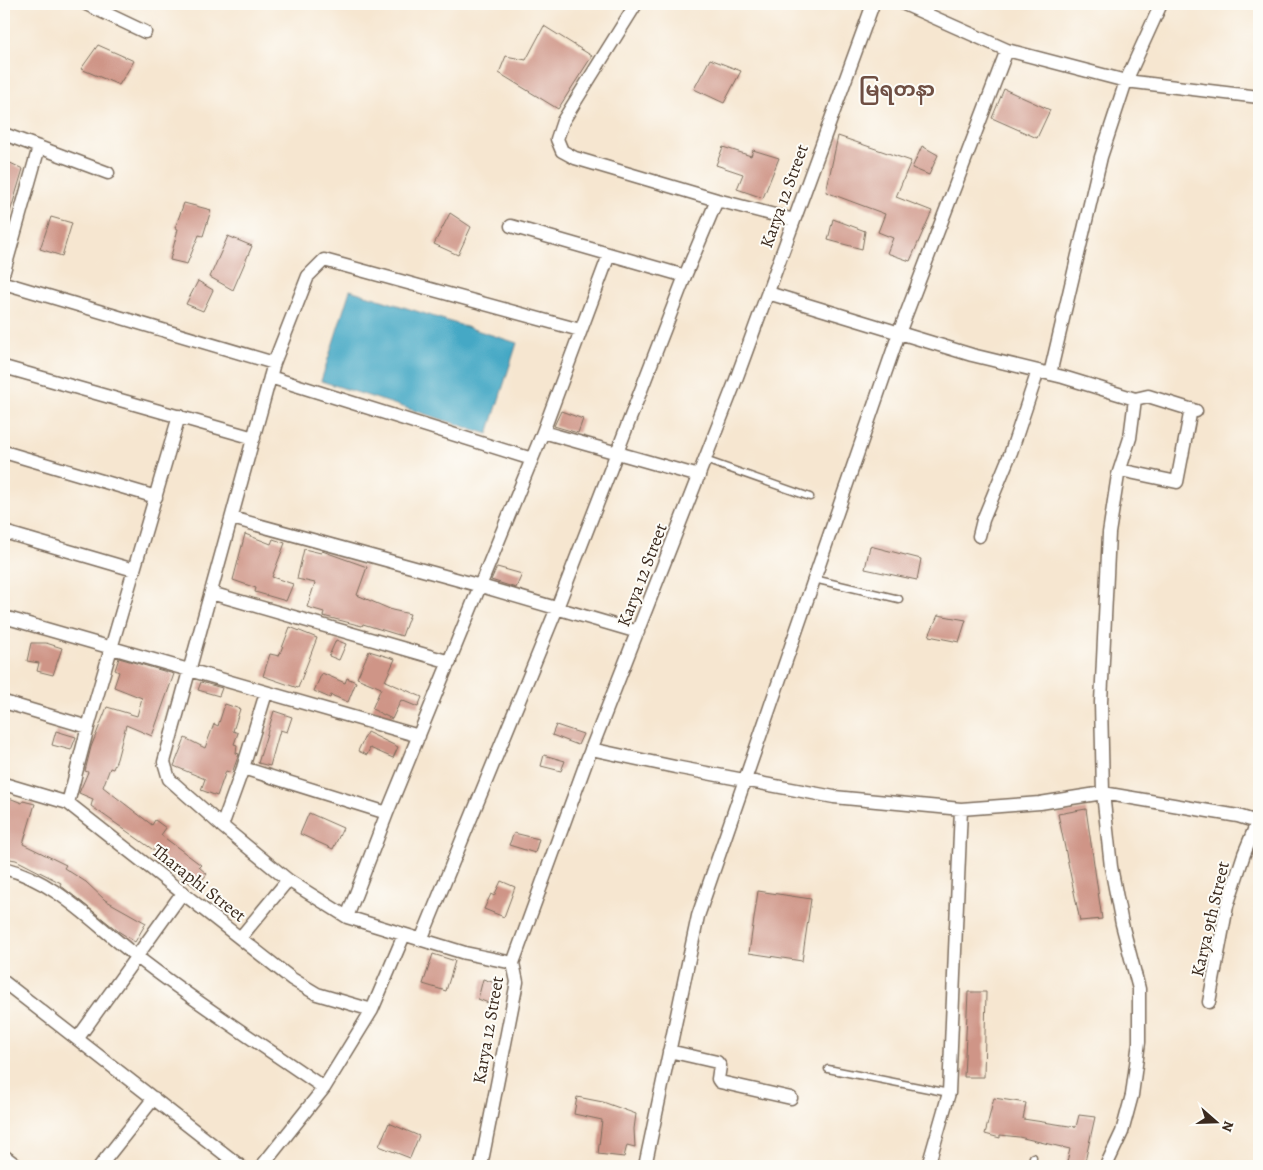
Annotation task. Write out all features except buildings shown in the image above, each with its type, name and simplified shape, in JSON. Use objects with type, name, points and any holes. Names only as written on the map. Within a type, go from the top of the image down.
[{"type":"street","points":[[86,4],[146,32]]},
{"type":"street","points":[[636,4],[563,121],[557,139],[562,152],[575,158],[717,200],[794,220]]},
{"type":"street","name":"Karya 12 Street","points":[[481,1166],[517,982],[513,963],[592,748],[699,476],[768,293],[873,4]]},
{"type":"street","points":[[904,4],[1007,50],[1126,81],[1259,97]]},
{"type":"street","points":[[1050,374],[1097,175],[1126,81],[1161,4]]},
{"type":"street","points":[[644,1166],[698,916],[899,333],[1007,50]]},
{"type":"street","points":[[4,134],[108,173]]},
{"type":"street","points":[[4,271],[39,147]]},
{"type":"street","points":[[421,940],[557,608],[685,276],[717,200]]},
{"type":"street","points":[[511,226],[685,276]]},
{"type":"street","points":[[347,917],[387,813],[543,432],[609,255]]},
{"type":"street","points":[[513,963],[421,940],[347,917],[288,880],[222,826],[169,780],[164,762],[274,362],[308,276],[324,260],[580,330]]},
{"type":"street","points":[[4,283],[274,362]]},
{"type":"street","points":[[768,293],[972,355],[1050,374],[1135,399],[1148,396],[1194,410],[1176,482],[1120,470]]},
{"type":"street","points":[[4,367],[254,438]]},
{"type":"street","points":[[980,536],[984,520],[1011,452],[1038,371]]},
{"type":"street","points":[[270,377],[532,459]]},
{"type":"street","points":[[1106,1166],[1122,1132],[1132,1095],[1139,1042],[1139,988],[1122,924],[1111,867],[1103,793],[1101,702],[1109,533],[1120,470],[1130,438],[1135,399]]},
{"type":"street","points":[[68,803],[88,727],[179,416]]},
{"type":"street","points":[[543,432],[699,476]]},
{"type":"street","points":[[4,452],[156,497]]},
{"type":"street","points":[[232,518],[481,586],[638,632]]},
{"type":"street","points":[[4,532],[134,570]]},
{"type":"street","points":[[211,593],[450,662]]},
{"type":"street","points":[[4,618],[419,736]]},
{"type":"street","points":[[222,826],[243,768],[266,693]]},
{"type":"street","points":[[4,702],[88,727]]},
{"type":"street","points":[[592,748],[674,767],[834,797],[961,809],[1040,803],[1103,793],[1258,820]]},
{"type":"street","points":[[243,768],[387,813]]},
{"type":"street","name":"Tharaphi Street","points":[[4,784],[68,803],[292,978],[317,994],[372,1010]]},
{"type":"street","points":[[928,1166],[949,1093],[961,809]]},
{"type":"street","name":"Karya 9th Street","points":[[1209,1002],[1227,906],[1244,854],[1258,820]]},
{"type":"street","points":[[4,868],[22,872],[59,893],[136,957],[324,1088]]},
{"type":"street","points":[[240,938],[288,880]]},
{"type":"street","points":[[78,1038],[183,892]]},
{"type":"street","points":[[262,1166],[324,1088],[372,1010],[404,935]]},
{"type":"street","points":[[4,982],[240,1166]]},
{"type":"street","points":[[669,1051],[718,1062],[720,1066],[718,1079],[722,1083],[791,1098]]},
{"type":"street","points":[[100,1166],[154,1098]]},
{"type":"street","points":[[4,1156],[18,1166]]},
{"type":"lane","points":[[705,460],[810,497]]},
{"type":"lane","points":[[814,579],[899,599]]},
{"type":"lane","points":[[828,1069],[949,1093]]},
{"type":"lane","points":[[1031,1166],[1033,1157]]},
{"type":"water","points":[[350,290],[517,343],[488,434],[321,381]]},
{"type":"district","name":"မြရတနာ","points":[[897,89]]}]
